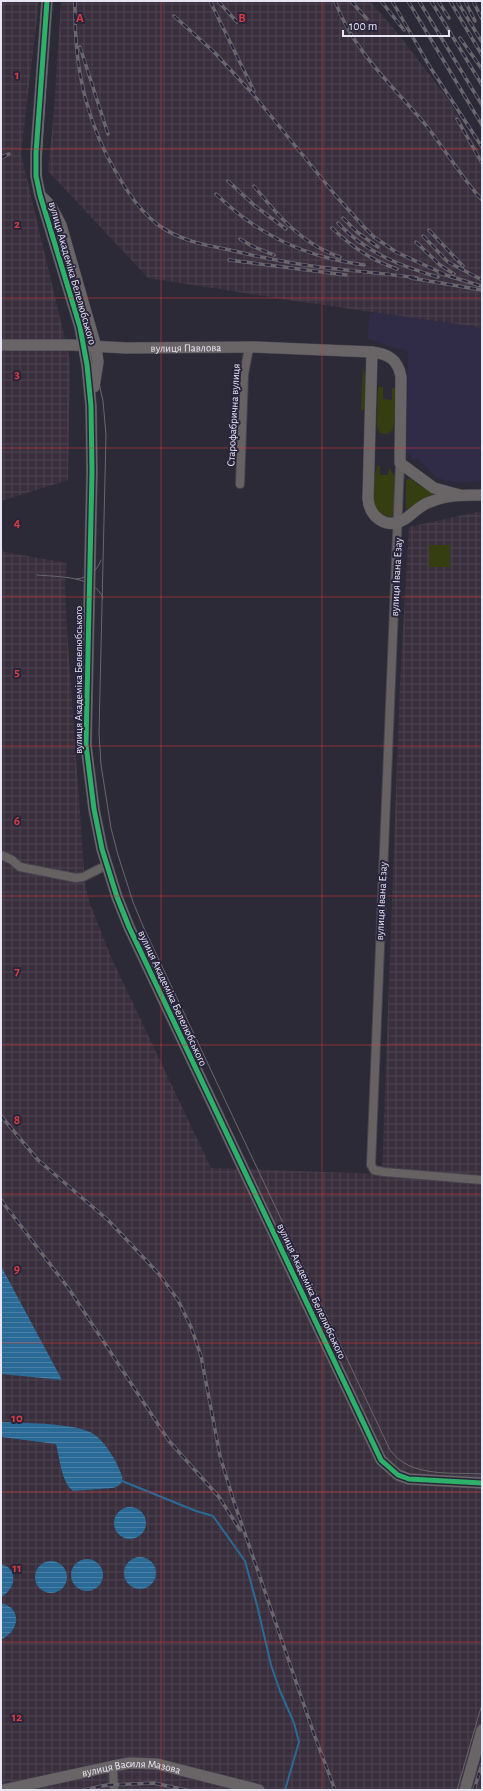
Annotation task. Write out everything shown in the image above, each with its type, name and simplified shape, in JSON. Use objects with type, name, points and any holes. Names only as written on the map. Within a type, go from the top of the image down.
[{"type":"street","name":"вулиця Академіка Белелюбського","points":[[47,1],[36,153],[36,176],[40,195],[85,346],[91,406],[92,471],[86,738],[94,810],[107,866],[128,927],[381,1460],[398,1475],[409,1479],[482,1483]]},
{"type":"street","name":"вулиця Академіка Белелюбського","points":[[40,195],[51,206],[61,225],[96,347],[98,362],[91,406]]},
{"type":"street","name":"вулиця Павлова","points":[[1,345],[249,348],[372,352]]},
{"type":"street","name":"Старофабрична вулиця","points":[[240,484],[244,374],[249,348]]},
{"type":"street","name":"вулиця Івана Езау","points":[[460,495],[424,504],[406,519],[398,522],[386,522],[377,519],[369,507],[372,352],[386,354],[392,358],[400,370],[400,462],[398,522],[370,1165],[374,1170],[384,1172],[482,1180]]},
{"type":"street","points":[[400,462],[434,488],[460,495],[482,495]]},
{"type":"street","points":[[1,855],[12,860],[20,867],[76,878],[83,877],[107,866]]},
{"type":"street","points":[[465,1790],[482,1730]]},
{"type":"street","name":"вулиця Василя Мазова","points":[[3,1790],[130,1763],[157,1764],[259,1790]]},
{"type":"street","points":[[112,1766],[114,1790]]},
{"type":"shaded area","points":[[1,1],[39,1],[21,154],[70,360],[68,480],[1,501]]},
{"type":"shaded area","points":[[61,1],[370,1],[400,36],[448,99],[482,156],[482,332],[477,327],[148,278],[48,171],[54,109]]},
{"type":"shaded area","points":[[370,313],[477,327],[482,332],[482,481],[451,483],[436,477],[418,459],[412,459],[406,450],[408,352],[367,339]]},
{"type":"shaded area","points":[[482,511],[482,1790],[1,1790],[1,545],[4,552],[67,563],[65,583],[67,630],[85,884],[90,904],[111,957],[211,1168],[382,1174],[400,682],[409,527]]},
{"type":"green space","points":[[363,368],[366,377],[365,410],[361,410]]},
{"type":"green space","points":[[378,387],[383,387],[383,399],[392,400],[392,388],[397,388],[397,405],[393,430],[387,434],[380,433],[377,426]]},
{"type":"green space","points":[[377,466],[380,466],[380,475],[388,475],[389,467],[392,473],[397,477],[395,517],[379,512],[375,506],[373,499],[373,483]]},
{"type":"green space","points":[[407,479],[411,479],[435,494],[423,499],[406,510]]},
{"type":"green space","points":[[429,545],[450,545],[450,567],[429,567]]},
{"type":"water","points":[[1,1266],[62,1380],[1,1374]]},
{"type":"water","points":[[1,1422],[59,1425],[90,1432],[105,1445],[113,1457],[122,1476],[122,1481],[118,1486],[112,1488],[73,1491],[63,1476],[56,1444],[1,1437]]},
{"type":"water","points":[[130,1507],[141,1512],[146,1523],[141,1534],[130,1539],[119,1534],[114,1523],[119,1512]]},
{"type":"water","points":[[140,1557],[151,1562],[156,1573],[151,1584],[140,1589],[129,1584],[124,1573],[129,1562]]},
{"type":"water","points":[[87,1559],[98,1564],[103,1575],[98,1586],[87,1591],[76,1586],[71,1575],[76,1564]]},
{"type":"water","points":[[51,1561],[62,1566],[67,1577],[62,1588],[51,1593],[40,1588],[35,1577],[40,1566]]},
{"type":"water","points":[[1,1564],[11,1570],[13,1580],[10,1590],[1,1597]]},
{"type":"water","points":[[1,1603],[13,1609],[16,1620],[12,1630],[2,1639]]},
{"type":"waterway","points":[[122,1481],[196,1511],[213,1516],[245,1561],[271,1665],[280,1691],[294,1723],[299,1742],[285,1790]]},
{"type":"tram line","points":[[51,1],[41,165],[42,185],[96,370],[103,401],[106,435],[99,733],[101,765],[111,828],[118,855],[133,902],[143,926],[390,1450],[398,1459],[408,1465],[420,1469],[432,1472],[482,1474]]},
{"type":"tram line","points":[[76,579],[85,577],[95,571],[101,560]]},
{"type":"tram line","points":[[37,575],[64,577],[83,581],[92,585],[98,590],[103,598]]},
{"type":"tram line","points":[[457,1790],[482,1704]]},
{"type":"railway","points":[[75,1],[78,61],[81,80],[91,118],[107,156],[123,184],[142,210],[157,224],[165,230],[182,238],[263,257],[297,264],[417,278]]},
{"type":"railway","points":[[210,1],[254,91]]},
{"type":"railway","points":[[218,1],[237,22]]},
{"type":"railway","points":[[335,1],[352,36],[374,67],[425,124],[482,200]]},
{"type":"railway","points":[[351,1],[367,19]]},
{"type":"railway","points":[[381,1],[404,30]]},
{"type":"railway","points":[[392,1],[430,67],[482,147]]},
{"type":"railway","points":[[408,1],[482,125]]},
{"type":"railway","points":[[419,1],[482,105]]},
{"type":"railway","points":[[431,1],[482,85]]},
{"type":"railway","points":[[438,1],[449,18]]},
{"type":"railway","points":[[450,1],[482,55]]},
{"type":"railway","points":[[457,1],[482,42]]},
{"type":"railway","points":[[465,1],[475,21]]},
{"type":"railway","points":[[473,1],[482,19]]},
{"type":"railway","points":[[174,16],[214,52],[253,94],[336,196],[374,237],[396,252],[444,274]]},
{"type":"railway","points":[[460,38],[482,69]]},
{"type":"railway","points":[[80,47],[108,134]]},
{"type":"railway","points":[[457,119],[482,163]]},
{"type":"railway","points":[[1,157],[9,154],[1,158]]},
{"type":"railway","points":[[228,181],[255,206],[286,229]]},
{"type":"railway","points":[[254,186],[272,208],[292,228],[314,245],[340,257]]},
{"type":"railway","points":[[216,194],[249,222],[284,242],[322,256],[364,265]]},
{"type":"railway","points":[[343,218],[357,232],[378,247]]},
{"type":"railway","points":[[338,223],[348,233],[371,250],[397,263],[438,277]]},
{"type":"railway","points":[[332,228],[362,252],[397,269]]},
{"type":"railway","points":[[429,230],[463,266]]},
{"type":"railway","points":[[423,236],[448,262],[482,280]]},
{"type":"railway","points":[[240,239],[252,246],[274,255]]},
{"type":"railway","points":[[416,242],[440,265],[454,274]]},
{"type":"railway","points":[[229,260],[346,275]]},
{"type":"railway","points":[[439,273],[481,286]]},
{"type":"railway","points":[[411,278],[482,290]]},
{"type":"railway","points":[[1,1116],[38,1160],[108,1220],[159,1274],[178,1300],[191,1327],[201,1356],[220,1456],[233,1499],[314,1734],[335,1790]]},
{"type":"railway","points":[[1,1200],[69,1289],[169,1441],[219,1497],[240,1530]]},
{"type":"railway","points":[[474,1790],[482,1764]]},
{"type":"railway","points":[[84,1790],[107,1785],[154,1783],[186,1790]]},
{"type":"cycle path","points":[[47,1],[36,153],[36,176],[40,195],[80,327],[87,365],[91,406],[92,471],[86,745],[94,809],[102,849],[117,897],[129,927],[381,1460],[398,1475],[409,1479],[482,1483]]}]
